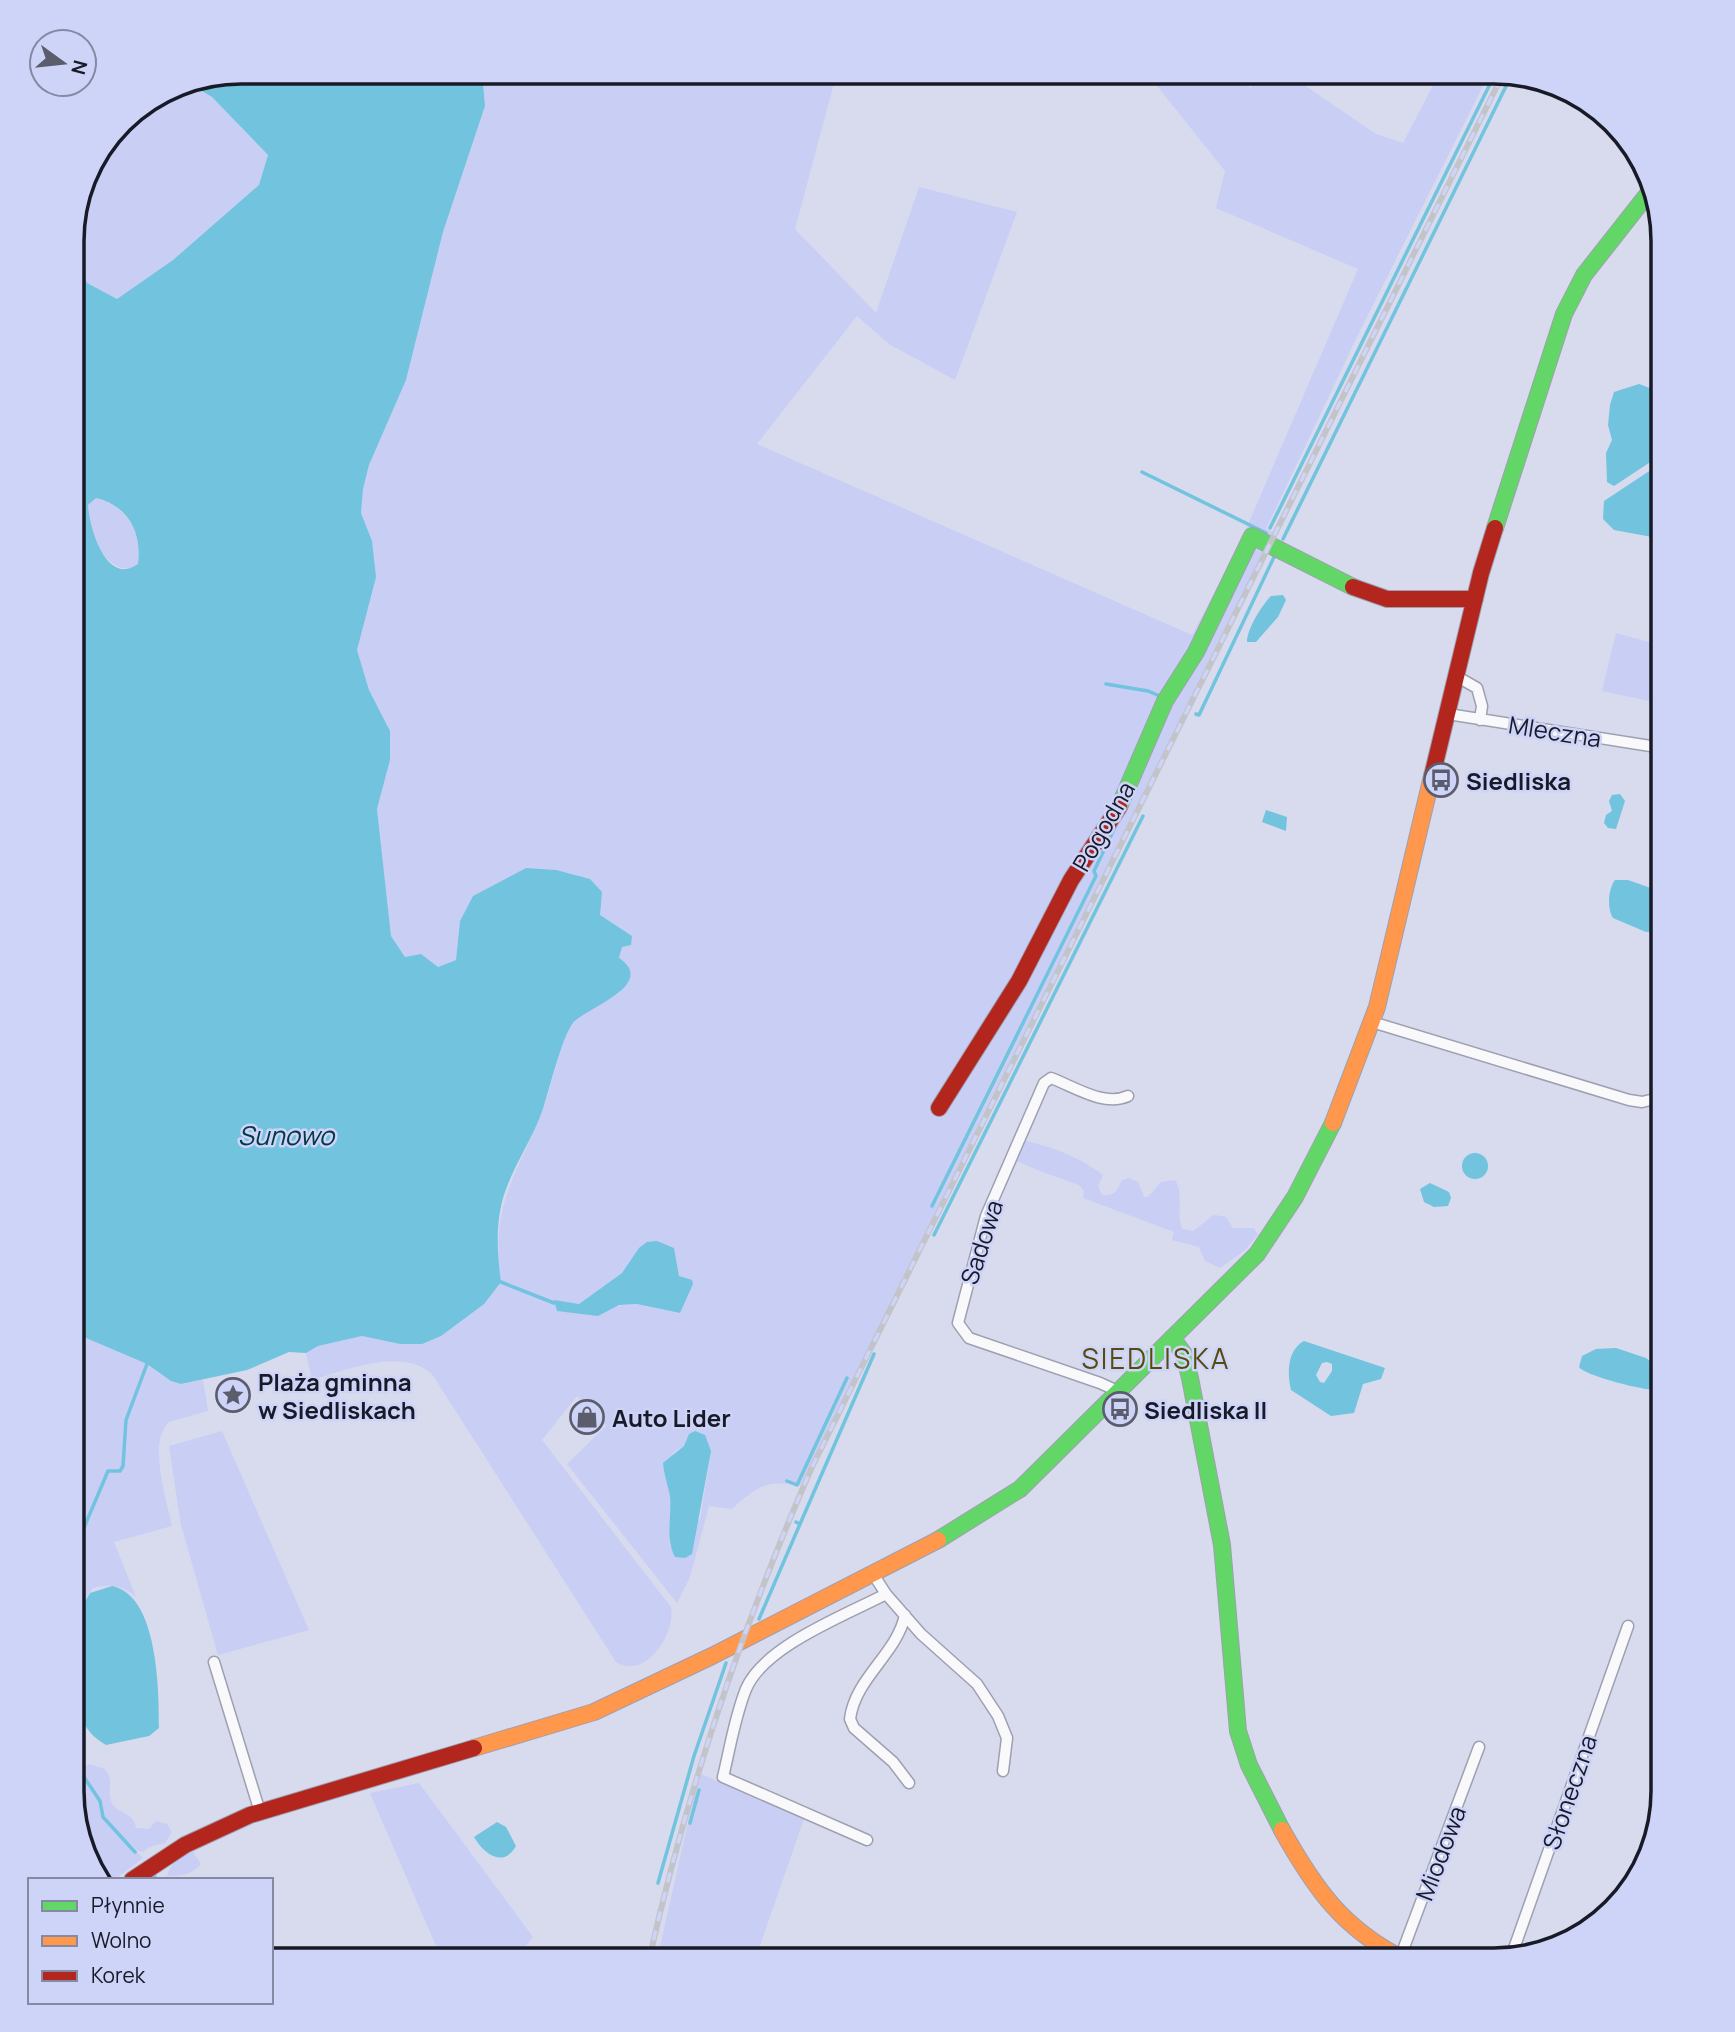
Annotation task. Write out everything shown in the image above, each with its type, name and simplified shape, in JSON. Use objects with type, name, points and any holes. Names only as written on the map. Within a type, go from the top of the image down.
[{"type":"main road","points":[[135,1878],[216,1828],[260,1812],[594,1713],[956,1531],[1008,1498],[1242,1269],[1272,1234],[1318,1151],[1373,1022],[1475,598],[1502,502],[1564,314],[1584,275],[1645,198]]},
{"type":"main road","name":"Pogodna","points":[[939,1108],[1019,981],[1071,880],[1119,807],[1165,701],[1196,652],[1252,536],[1370,595],[1387,599],[1475,598]]},
{"type":"main road","points":[[1172,1338],[1184,1354],[1190,1378],[1222,1547],[1234,1701],[1239,1734],[1248,1761],[1311,1882],[1329,1906],[1352,1929],[1384,1948]]},
{"type":"street","points":[[1456,676],[1477,688],[1482,706],[1480,720]]},
{"type":"street","name":"Mleczna","points":[[1448,715],[1651,746]]},
{"type":"street","points":[[1373,1022],[1629,1100],[1651,1100]]},
{"type":"street","name":"Sadowa","points":[[1114,1395],[1111,1388],[1100,1383],[969,1338],[958,1323],[986,1216],[1044,1083],[1051,1078],[1104,1099],[1119,1100],[1128,1096]]},
{"type":"street","points":[[873,1574],[905,1615],[976,1684],[998,1716],[1007,1738],[1003,1771]]},
{"type":"street","points":[[867,1840],[723,1777],[747,1687],[758,1669],[785,1648],[886,1594]]},
{"type":"street","points":[[905,1615],[897,1637],[863,1686],[850,1719],[854,1728],[893,1762],[909,1783]]},
{"type":"street","name":"Słoneczna","points":[[1515,1947],[1628,1626]]},
{"type":"street","points":[[214,1661],[260,1812]]},
{"type":"street","name":"Miodowa","points":[[1407,1948],[1479,1747]]},
{"type":"shaded area","points":[[483,84],[834,84],[795,229],[876,313],[919,187],[1017,212],[955,380],[889,344],[857,316],[757,444],[1192,635],[1238,548],[1358,269],[1216,208],[1225,171],[1156,84],[1247,84],[1251,88],[1253,84],[1303,84],[1376,134],[1403,143],[1434,84],[1484,84],[1356,339],[1266,529],[1273,532],[800,1486],[770,1484],[748,1495],[732,1509],[709,1506],[690,1577],[677,1603],[567,1464],[606,1426],[577,1396],[542,1440],[671,1607],[669,1629],[663,1641],[647,1660],[638,1665],[627,1666],[616,1662],[432,1374],[419,1366],[390,1361],[312,1380],[306,1353],[318,1346],[362,1336],[400,1344],[441,1336],[501,1282],[498,1256],[502,1213],[514,1177],[541,1115],[567,1034],[579,1016],[620,991],[628,972],[619,959],[622,946],[632,936],[599,915],[602,892],[526,868],[473,896],[460,921],[456,960],[438,967],[421,954],[405,957],[391,936],[377,809],[390,760],[390,731],[369,690],[357,650],[372,541],[361,513],[369,465],[406,380],[443,232],[485,106]],"holes":[[[639,1248],[674,1249],[679,1276],[683,1278],[680,1313],[637,1304],[557,1311],[555,1301],[579,1304],[622,1273]],[[684,1446],[711,1451],[700,1519],[670,1547],[673,1453]]]},
{"type":"shaded area","points":[[199,89],[212,97],[268,155],[259,185],[173,260],[117,299],[88,284],[84,277],[84,230],[87,210],[96,181],[110,154],[137,123],[162,105]]},
{"type":"shaded area","points":[[96,498],[117,508],[131,523],[138,542],[138,565],[122,568],[115,565],[97,545],[90,529],[88,511],[88,505]]},
{"type":"shaded area","points":[[1616,633],[1651,643],[1651,701],[1602,691]]},
{"type":"shaded area","points":[[1027,1141],[1067,1154],[1103,1175],[1098,1186],[1102,1195],[1113,1194],[1122,1180],[1129,1178],[1138,1182],[1144,1197],[1148,1197],[1161,1182],[1175,1180],[1179,1191],[1182,1229],[1193,1231],[1214,1215],[1226,1217],[1233,1228],[1254,1228],[1258,1235],[1244,1251],[1220,1268],[1205,1261],[1199,1247],[1172,1240],[1174,1232],[1083,1198],[1084,1191],[1079,1185],[1017,1161],[1009,1151],[1011,1144]]},
{"type":"shaded area","points":[[84,1337],[147,1364],[171,1381],[181,1384],[203,1380],[208,1411],[169,1422],[159,1443],[160,1472],[172,1526],[114,1542],[136,1597],[116,1586],[93,1588],[84,1601]]},
{"type":"shaded area","points":[[222,1431],[309,1630],[218,1655],[181,1525],[169,1446]]},
{"type":"shaded area","points":[[89,1764],[105,1769],[109,1778],[112,1803],[132,1819],[136,1828],[149,1829],[156,1821],[167,1824],[172,1832],[165,1843],[149,1847],[143,1852],[138,1851],[118,1832],[143,1858],[117,1878],[110,1878],[92,1842],[87,1822],[84,1766]]},
{"type":"shaded area","points":[[699,1773],[804,1819],[759,1948],[660,1948]]},
{"type":"shaded area","points":[[419,1783],[533,1937],[524,1948],[437,1948],[370,1793]]},
{"type":"shaded area","points":[[193,1852],[201,1864],[198,1867],[186,1874],[167,1876],[177,1861]]},
{"type":"water","name":"Sunowo","points":[[241,84],[483,84],[485,106],[443,232],[406,380],[369,465],[363,489],[361,513],[372,541],[376,577],[357,650],[369,690],[390,731],[390,760],[377,809],[391,936],[405,957],[421,954],[438,967],[456,960],[460,921],[473,896],[526,868],[556,870],[590,879],[602,892],[600,915],[632,936],[631,945],[622,947],[619,958],[629,968],[630,978],[625,987],[579,1017],[564,1041],[539,1120],[505,1192],[498,1237],[501,1282],[484,1304],[441,1336],[422,1344],[400,1344],[362,1336],[318,1346],[306,1353],[289,1352],[247,1370],[181,1384],[171,1381],[147,1364],[84,1337],[84,276],[87,283],[117,299],[173,260],[259,185],[268,155],[212,97],[199,89]],"holes":[[[96,498],[117,507],[131,522],[138,542],[138,564],[127,569],[117,568],[101,551],[92,527],[88,505]]]},
{"type":"water","points":[[1639,384],[1651,388],[1651,462],[1614,486],[1607,482],[1606,453],[1612,440],[1608,425],[1614,392]]},
{"type":"water","points":[[1651,470],[1651,537],[1614,530],[1603,519],[1604,501]]},
{"type":"water","points":[[1283,595],[1286,600],[1278,617],[1256,642],[1247,642],[1252,624],[1263,605],[1271,596]]},
{"type":"water","points":[[1620,794],[1625,801],[1616,829],[1608,828],[1604,823],[1606,815],[1612,811],[1609,801],[1612,795]]},
{"type":"water","points":[[1266,810],[1287,817],[1286,831],[1262,822]]},
{"type":"water","points":[[1615,880],[1628,880],[1651,888],[1651,932],[1613,918],[1609,899]]},
{"type":"water","points":[[1475,1153],[1484,1157],[1488,1166],[1484,1175],[1475,1179],[1466,1175],[1462,1166],[1466,1157]]},
{"type":"water","points":[[1430,1183],[1449,1192],[1451,1198],[1448,1206],[1434,1207],[1424,1202],[1420,1189]]},
{"type":"water","points":[[657,1241],[674,1248],[679,1276],[692,1280],[693,1284],[680,1313],[637,1304],[619,1305],[598,1316],[557,1311],[554,1300],[579,1304],[622,1273],[639,1248],[647,1242]]},
{"type":"water","points":[[1304,1341],[1385,1368],[1381,1379],[1363,1384],[1354,1413],[1331,1416],[1291,1390],[1291,1356]],"holes":[[[1322,1363],[1332,1364],[1332,1371],[1324,1383],[1320,1382],[1316,1375]]]},
{"type":"water","points":[[1616,1348],[1646,1358],[1651,1362],[1651,1390],[1619,1383],[1584,1371],[1579,1367],[1582,1356],[1596,1349]]},
{"type":"water","points":[[695,1431],[705,1435],[711,1451],[692,1554],[685,1558],[675,1557],[670,1542],[670,1496],[663,1463],[684,1446],[689,1434]]},
{"type":"water","points":[[112,1586],[127,1593],[139,1607],[147,1625],[156,1669],[159,1728],[149,1736],[106,1745],[92,1734],[84,1722],[84,1603],[90,1593]]},
{"type":"water","points":[[497,1822],[506,1827],[516,1846],[505,1857],[488,1853],[474,1837]]},
{"type":"waterway","points":[[1270,528],[1490,84]]},
{"type":"waterway","points":[[1283,539],[1507,84]]},
{"type":"waterway","points":[[1142,472],[1266,533]]},
{"type":"waterway","points":[[1196,714],[1199,715],[1274,557]]},
{"type":"waterway","points":[[1106,684],[1148,691],[1162,697]]},
{"type":"waterway","points":[[934,1235],[1143,816]]},
{"type":"waterway","points":[[932,1206],[1096,876],[1094,871],[1116,825]]},
{"type":"waterway","points":[[501,1282],[554,1303]]},
{"type":"waterway","points":[[800,1524],[874,1354]]},
{"type":"waterway","points":[[84,1528],[108,1471],[120,1471],[123,1466],[126,1420],[147,1364]]},
{"type":"waterway","points":[[787,1481],[797,1485],[847,1378]]},
{"type":"waterway","points":[[759,1619],[800,1524],[796,1522]]},
{"type":"waterway","points":[[658,1883],[694,1756],[726,1663]]},
{"type":"waterway","points":[[84,1777],[100,1801],[103,1817],[135,1852]]},
{"type":"waterway","points":[[690,1823],[699,1790]]},
{"type":"railway","points":[[652,1948],[681,1834],[718,1710],[762,1588],[812,1467],[1498,84]]},
{"type":"traffic: fast","points":[[1495,528],[1564,314],[1584,275],[1645,198]]},
{"type":"traffic: fast","points":[[1119,807],[1165,701],[1196,652],[1252,536],[1353,587]]},
{"type":"traffic: fast","points":[[938,1540],[1020,1489],[1257,1254],[1295,1197],[1333,1123]]},
{"type":"traffic: fast","points":[[1172,1338],[1184,1354],[1190,1378],[1222,1545],[1238,1731],[1249,1765],[1282,1830]]},
{"type":"traffic: slow","points":[[1333,1123],[1377,1007],[1432,776]]},
{"type":"traffic: slow","points":[[474,1748],[594,1712],[712,1656],[938,1540]]},
{"type":"traffic: slow","points":[[1282,1830],[1306,1871],[1333,1906],[1364,1935],[1383,1948]]},
{"type":"traffic: jam","points":[[1432,776],[1481,573],[1495,528]]},
{"type":"traffic: jam","points":[[1353,587],[1387,599],[1475,599]]},
{"type":"traffic: jam","points":[[939,1108],[1019,981],[1071,880],[1119,807]]},
{"type":"traffic: jam","points":[[135,1878],[185,1845],[250,1815],[474,1748]]},
{"type":"place","name":"Siedliska","points":[[1441,780]]},
{"type":"place","name":"Plaża gminna w Siedliskach","points":[[233,1395]]},
{"type":"place","name":"Siedliska II","points":[[1120,1409]]},
{"type":"place","name":"Auto Lider","points":[[587,1417]]},
{"type":"district","name":"SIEDLISKA","points":[[1156,1358]]}]
